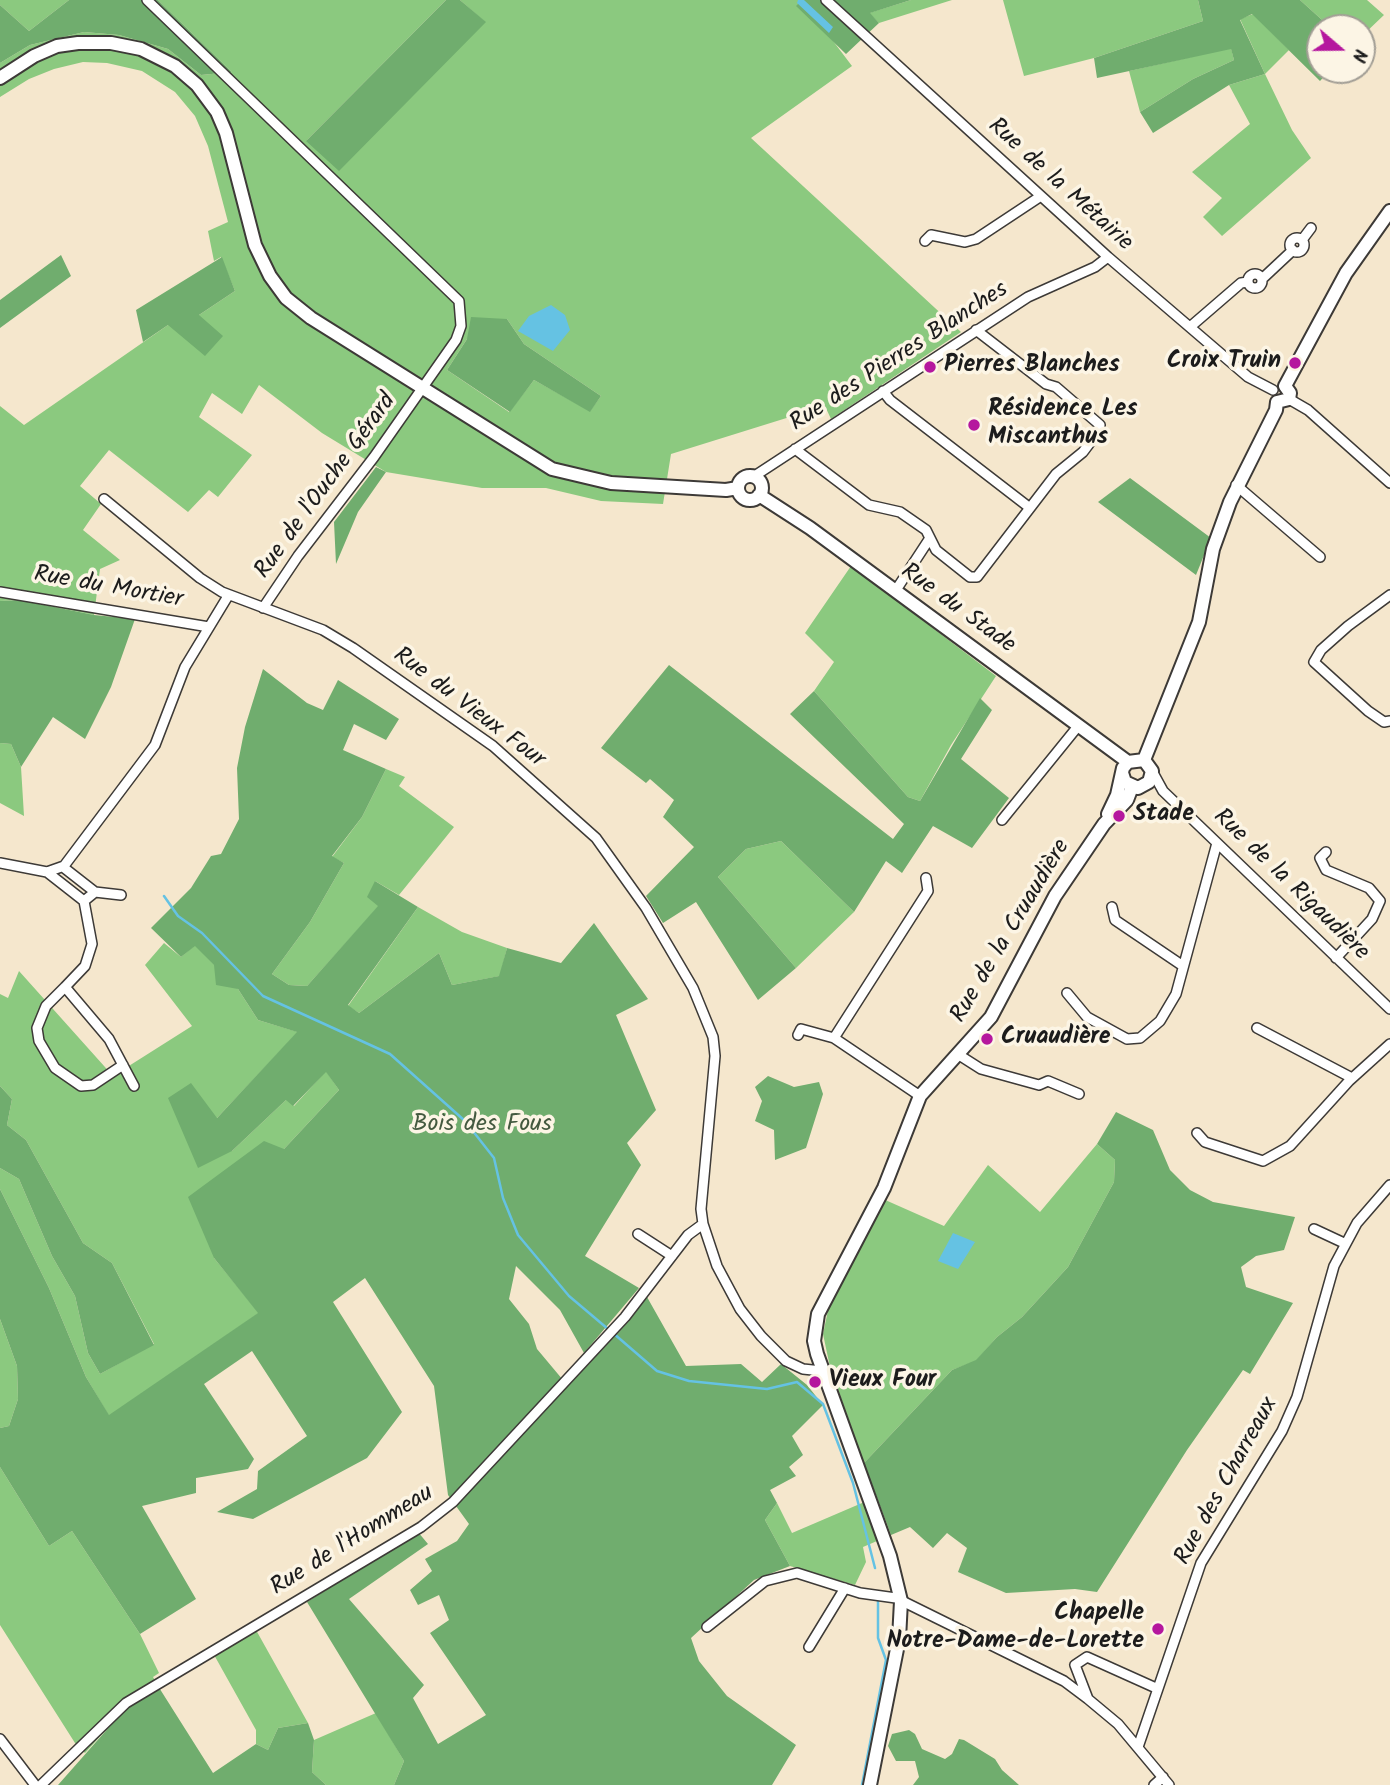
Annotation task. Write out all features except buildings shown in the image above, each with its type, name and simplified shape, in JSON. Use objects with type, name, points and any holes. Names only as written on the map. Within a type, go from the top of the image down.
[{"type":"main road","points":[[0,78],[34,55],[57,46],[78,43],[111,43],[141,49],[175,66],[197,85],[217,112],[226,134],[256,245],[286,298],[311,318],[527,454],[575,477],[611,483],[726,490],[738,488]]},
{"type":"main road","points":[[1104,824],[1117,795],[1125,767],[1144,760],[1199,622],[1213,550],[1236,485],[1346,273],[1390,211]]},
{"type":"main road","points":[[753,477],[761,484],[760,495],[746,499],[738,488],[743,479],[753,477]]},
{"type":"main road","name":"Rue du Stade","points":[[760,495],[896,590],[1079,725],[1125,767],[1125,782],[1139,786]]},
{"type":"main road","points":[[1144,760],[1152,771]]},
{"type":"main road","name":"Rue de la Cruaudière","points":[[870,1785],[899,1639],[901,1601],[890,1556],[822,1371],[814,1341],[818,1314],[884,1188],[920,1096],[991,1017],[1055,896],[1104,824],[1152,771]]},
{"type":"street","name":"Rue de l'Ouche Gérard","points":[[147,0],[459,301],[461,326],[456,340],[263,608]]},
{"type":"street","name":"Rue de la Métairie","points":[[826,0],[1108,257],[1248,377],[1308,410],[1390,483]]},
{"type":"street","points":[[925,241],[931,235],[965,242],[976,239],[1041,196]]},
{"type":"street","points":[[1190,327],[1241,283],[1248,282],[1252,275],[1262,279],[1293,250],[1292,240],[1303,240],[1311,228]]},
{"type":"street","name":"Rue des Pierres Blanches","points":[[753,477],[1028,297],[1095,267],[1108,257]]},
{"type":"street","points":[[795,449],[869,505],[900,512],[926,530],[936,550],[970,577],[977,577],[1056,474],[1083,452],[1100,425],[1056,387],[1046,384],[976,330]]},
{"type":"street","points":[[883,391],[1030,508]]},
{"type":"street","points":[[1236,485],[1320,557]]},
{"type":"street","name":"Rue du Vieux Four","points":[[104,499],[200,578],[228,596],[323,630],[493,746],[547,792],[613,859],[646,908],[693,988],[713,1037],[715,1056],[702,1224],[717,1266],[740,1309],[761,1336],[786,1361],[803,1369],[822,1371]]},
{"type":"street","points":[[896,590],[930,538]]},
{"type":"street","name":"Rue du Mortier","points":[[0,592],[209,627]]},
{"type":"street","points":[[47,872],[63,867],[155,745],[186,667],[228,596]]},
{"type":"street","points":[[1387,721],[1314,662],[1321,650],[1348,625],[1388,600]]},
{"type":"street","points":[[1002,820],[1079,725]]},
{"type":"street","name":"Rue de la Rigaudière","points":[[1152,771],[1163,791],[1390,1009]]},
{"type":"street","name":"Rue de la Rigaudière","points":[[1139,786],[1163,791]]},
{"type":"street","points":[[1067,993],[1087,1017],[1127,1039],[1140,1038],[1160,1021],[1176,994],[1217,843]]},
{"type":"street","points":[[1326,852],[1320,858],[1326,870],[1369,888],[1380,901],[1372,919],[1336,958]]},
{"type":"street","points":[[0,863],[47,872],[84,901],[92,944],[90,956],[46,1006],[37,1028],[39,1041],[55,1068],[81,1086],[93,1084],[122,1065]]},
{"type":"street","points":[[63,867],[94,892],[121,895]]},
{"type":"street","points":[[834,1038],[928,891],[926,878]]},
{"type":"street","points":[[84,901],[94,892]]},
{"type":"street","points":[[1112,907],[1115,919],[1183,966]]},
{"type":"street","points":[[65,987],[109,1039],[134,1086]]},
{"type":"street","points":[[1257,1028],[1352,1078]]},
{"type":"street","points":[[798,1035],[801,1029],[834,1038],[920,1096]]},
{"type":"street","points":[[1197,1132],[1205,1142],[1263,1161],[1297,1139],[1352,1078],[1390,1044]]},
{"type":"street","points":[[959,1055],[981,1069],[1039,1085],[1048,1081],[1079,1094]]},
{"type":"street","name":"Rue des Charreaux","points":[[1138,1746],[1201,1563],[1265,1461],[1297,1397],[1326,1288],[1344,1243],[1390,1185]]},
{"type":"street","name":"Rue de l'Hommeau","points":[[41,1785],[126,1703],[421,1527],[453,1502],[625,1317],[688,1236],[702,1224]]},
{"type":"street","points":[[1314,1229],[1344,1243]]},
{"type":"street","points":[[638,1234],[672,1256]]},
{"type":"street","points":[[708,1627],[765,1581],[797,1573],[901,1601],[1065,1681],[1138,1746],[1166,1781],[1154,1785]]},
{"type":"street","points":[[809,1647],[845,1588]]},
{"type":"street","points":[[1088,1699],[1075,1665],[1087,1657],[1156,1688]]},
{"type":"street","points":[[0,1739],[35,1785]]},
{"type":"green space","points":[[0,0],[69,0],[29,31],[0,5]]},
{"type":"green space","points":[[69,0],[158,0],[232,72],[201,75],[168,49],[119,35],[84,32],[30,45],[0,63],[0,5],[29,31]]},
{"type":"green space","points":[[158,0],[446,0],[306,141],[485,22],[460,0],[802,0],[852,66],[751,138],[961,332],[831,419],[825,406],[671,454],[663,504],[601,501],[546,488],[482,488],[386,472],[322,433],[259,385],[242,414],[212,393],[199,417],[252,455],[218,497],[209,490],[188,512],[109,450],[80,486],[101,504],[83,530],[120,560],[100,569],[94,615],[20,600],[0,601],[0,406],[24,425],[168,325],[199,315],[235,291],[221,257],[214,261],[208,231],[228,222],[208,146],[195,116],[175,92],[142,71],[107,63],[83,62],[29,79],[0,97],[0,63],[30,45],[84,32],[119,35],[168,49],[201,75],[232,72]],"holes":[[[507,319],[524,344],[601,396],[590,411],[534,380],[509,412],[447,370],[467,339]]]},
{"type":"green space","points":[[446,0],[460,0],[486,22],[339,171],[306,141]]},
{"type":"green space","points":[[802,0],[911,0],[870,13],[879,23],[846,54],[796,6]]},
{"type":"green space","points":[[911,0],[952,0],[879,23],[869,13]]},
{"type":"green space","points":[[1003,0],[1198,0],[1203,21],[1094,58],[1024,76]]},
{"type":"green space","points":[[1198,0],[1300,0],[1316,14],[1306,14],[1306,67],[1252,14],[1240,20],[1265,74],[1229,85],[1153,133],[1140,112],[1193,79],[1234,60],[1231,49],[1097,78],[1094,58],[1203,21]]},
{"type":"green space","points":[[1300,0],[1367,0],[1384,15],[1376,23],[1376,14],[1316,14]]},
{"type":"green space","points":[[1253,14],[1289,50],[1265,74],[1240,19]]},
{"type":"green space","points":[[1231,48],[1234,60],[1193,79],[1140,112],[1129,71]]},
{"type":"green space","points":[[1265,74],[1292,130],[1311,158],[1222,236],[1203,217],[1222,198],[1192,172],[1250,124],[1229,85]]},
{"type":"green space","points":[[61,255],[71,276],[0,328],[0,300]]},
{"type":"green space","points":[[222,257],[235,291],[199,315],[223,336],[205,356],[168,325],[143,342],[136,310]]},
{"type":"green space","points":[[471,317],[507,319],[524,344],[601,396],[590,412],[534,380],[510,412],[447,370],[467,339]]},
{"type":"green space","points":[[376,467],[386,472],[358,512],[336,564],[334,522]]},
{"type":"green space","points":[[1130,478],[1211,538],[1196,575],[1098,502]]},
{"type":"green space","points":[[851,566],[996,676],[951,745],[920,801],[908,797],[814,691],[834,662],[805,633]]},
{"type":"green space","points":[[20,600],[94,615],[135,619],[111,687],[85,739],[53,717],[21,767],[11,744],[0,743],[0,601]]},
{"type":"green space","points":[[669,665],[893,839],[904,824],[790,714],[814,691],[908,797],[920,801],[980,698],[992,710],[961,759],[1009,798],[972,848],[933,826],[902,873],[886,861],[854,912],[781,841],[746,849],[718,877],[796,968],[758,1000],[696,902],[663,923],[646,896],[694,847],[663,817],[674,800],[650,779],[646,783],[601,748]]},
{"type":"green space","name":"Bois des Fous","points":[[263,669],[307,703],[323,710],[338,680],[399,719],[386,740],[354,724],[343,750],[386,769],[362,817],[332,856],[344,863],[310,922],[272,974],[289,985],[307,986],[378,906],[367,897],[375,881],[418,907],[348,1005],[359,1013],[439,953],[452,985],[499,976],[507,948],[561,963],[594,923],[648,999],[616,1015],[656,1110],[627,1143],[641,1165],[585,1256],[639,1288],[584,1353],[560,1310],[516,1266],[509,1299],[529,1324],[537,1349],[568,1386],[629,1321],[647,1297],[686,1366],[741,1364],[762,1382],[781,1364],[807,1385],[823,1405],[792,1436],[803,1455],[789,1467],[796,1476],[770,1490],[777,1503],[765,1520],[790,1566],[754,1580],[691,1638],[699,1661],[727,1696],[796,1745],[772,1785],[394,1785],[404,1761],[307,1602],[418,1532],[428,1544],[349,1599],[424,1685],[413,1698],[438,1744],[486,1715],[430,1633],[449,1620],[439,1595],[418,1605],[410,1590],[432,1571],[425,1559],[457,1541],[469,1524],[448,1495],[434,1386],[365,1278],[333,1302],[402,1412],[367,1458],[253,1519],[217,1512],[257,1489],[258,1471],[307,1436],[252,1351],[204,1384],[254,1459],[248,1469],[196,1478],[196,1493],[142,1506],[196,1599],[140,1634],[72,1531],[49,1546],[0,1467],[0,1428],[9,1426],[18,1399],[17,1366],[0,1319],[0,1189],[49,1288],[86,1377],[109,1415],[258,1313],[214,1258],[188,1197],[264,1141],[284,1149],[339,1090],[326,1072],[293,1106],[286,1100],[232,1151],[198,1168],[168,1098],[191,1083],[217,1118],[297,1032],[258,1020],[238,989],[216,985],[214,965],[195,946],[181,957],[151,928],[191,888],[211,856],[221,854],[239,819],[237,768],[245,727]]},
{"type":"green space","points":[[0,743],[11,744],[21,767],[24,816],[0,803]]},
{"type":"green space","points":[[386,769],[405,777],[399,786],[454,827],[399,895],[375,881],[379,906],[307,986],[289,985],[272,974],[310,922],[344,863],[332,857],[362,817]]},
{"type":"green space","points":[[781,841],[854,912],[796,968],[718,877],[746,849]]},
{"type":"green space","points":[[418,907],[462,932],[507,948],[500,976],[452,985],[439,953],[359,1013],[348,1006]]},
{"type":"green space","points":[[164,943],[181,957],[195,945],[238,989],[258,1020],[298,1032],[216,1119],[232,1151],[287,1099],[294,1106],[326,1071],[339,1090],[284,1149],[214,1258],[259,1313],[109,1416],[86,1377],[49,1288],[0,1189],[0,1168],[19,1179],[52,1256],[75,1296],[88,1353],[100,1374],[154,1344],[112,1263],[83,1243],[26,1140],[7,1125],[12,1099],[0,1086],[0,994],[8,998],[19,971],[113,1076],[192,1026],[145,965]]},
{"type":"green space","points":[[768,1076],[794,1087],[819,1082],[823,1094],[806,1148],[775,1160],[774,1130],[755,1121],[762,1101],[755,1087]]},
{"type":"green space","points":[[0,1086],[12,1099],[7,1125],[26,1140],[83,1243],[112,1263],[154,1345],[100,1374],[88,1353],[75,1296],[52,1256],[19,1179],[0,1168]]},
{"type":"green space","points":[[1116,1112],[1153,1130],[1170,1170],[1190,1190],[1213,1202],[1295,1217],[1284,1250],[1256,1256],[1241,1267],[1246,1287],[1293,1303],[1250,1374],[1243,1370],[1187,1450],[1097,1592],[1075,1589],[1006,1593],[958,1572],[967,1548],[947,1533],[933,1548],[910,1527],[891,1535],[864,1463],[952,1370],[976,1360],[997,1337],[1022,1317],[1068,1267],[1114,1182],[1115,1160],[1097,1144]]},
{"type":"green space","points":[[1097,1144],[1115,1160],[1114,1182],[1068,1267],[976,1361],[952,1370],[864,1463],[830,1367],[823,1334],[831,1296],[883,1199],[944,1226],[988,1165],[1040,1212]]},
{"type":"green space","points":[[0,1319],[17,1366],[18,1399],[9,1426],[0,1428]]},
{"type":"green space","points":[[0,1467],[49,1546],[72,1531],[140,1634],[159,1673],[153,1677],[158,1686],[126,1708],[85,1753],[75,1743],[0,1625]]},
{"type":"green space","points":[[876,1497],[891,1535],[863,1547],[866,1562],[855,1585],[790,1566],[765,1520],[777,1503],[792,1533]]},
{"type":"green space","points":[[256,1630],[308,1723],[278,1728],[268,1750],[256,1744],[256,1730],[213,1653]]},
{"type":"green space","points":[[158,1686],[213,1773],[256,1744],[268,1750],[278,1728],[308,1723],[314,1740],[312,1772],[326,1785],[58,1785],[126,1708]]},
{"type":"green space","points":[[376,1713],[404,1761],[394,1785],[326,1785],[312,1772],[314,1740]]},
{"type":"green space","points":[[909,1730],[915,1734],[922,1749],[945,1759],[952,1754],[959,1739],[964,1740],[995,1759],[1002,1770],[1019,1785],[913,1785],[919,1777],[915,1761],[896,1761],[888,1746],[892,1734]]},
{"type":"water","points":[[798,0],[804,0],[833,27],[829,33],[797,3]]},
{"type":"water","points":[[551,305],[565,315],[570,330],[553,351],[518,331],[529,316]]},
{"type":"water","points":[[953,1233],[975,1242],[958,1269],[938,1261]]},
{"type":"waterway","points":[[164,896],[178,916],[202,933],[263,996],[390,1054],[465,1121],[494,1158],[503,1198],[518,1235],[569,1296],[608,1329]]},
{"type":"waterway","points":[[613,1333],[657,1371],[689,1381],[767,1389],[797,1382],[823,1404],[853,1483],[875,1568]]},
{"type":"waterway","points":[[862,1785],[886,1660],[878,1638],[878,1598]]},
{"type":"place","name":"Croix Truin","points":[[1295,363]]},
{"type":"place","name":"Pierres Blanches","points":[[930,367]]},
{"type":"place","name":"Résidence Les Miscanthus","points":[[974,425]]},
{"type":"place","name":"Stade","points":[[1119,816]]},
{"type":"place","name":"Cruaudière","points":[[987,1039]]},
{"type":"place","name":"Vieux Four","points":[[815,1382]]},
{"type":"place","name":"Chapelle Notre-Dame-de-Lorette","points":[[1158,1629]]}]
